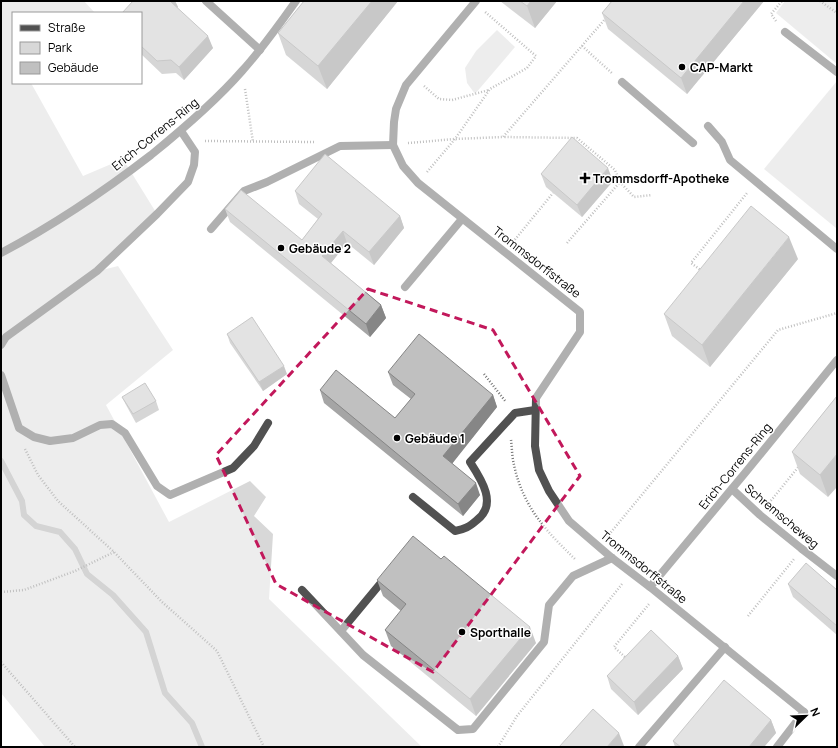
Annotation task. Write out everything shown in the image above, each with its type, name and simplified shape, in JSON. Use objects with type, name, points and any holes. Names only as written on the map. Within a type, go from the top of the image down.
[{"type":"street","points":[[206,1],[260,50]]},
{"type":"street","name":"Erich-Correns-Ring","points":[[1,253],[39,232],[98,194],[181,131],[214,101],[242,71],[260,50],[296,1]]},
{"type":"street","name":"Trommsdorffstraße","points":[[475,2],[406,85],[396,109],[393,145],[403,166],[418,183],[580,312],[580,332],[536,398],[535,446],[539,470],[549,491],[569,521],[612,558],[650,586],[804,712],[777,747]]},
{"type":"street","points":[[785,32],[837,72]]},
{"type":"street","points":[[622,82],[693,143]]},
{"type":"street","points":[[708,126],[722,142],[730,160],[837,249]]},
{"type":"street","points":[[1,344],[6,337],[97,271],[157,214],[188,182],[194,165],[195,152],[181,131]]},
{"type":"street","points":[[211,229],[244,191],[267,182],[340,146],[393,145]]},
{"type":"street","points":[[405,287],[462,219]]},
{"type":"street","name":"Erich-Correns-Ring","points":[[650,586],[732,489],[837,360]]},
{"type":"street","points":[[1,375],[19,428],[34,437],[50,440],[73,438],[100,425],[112,424],[125,433],[157,486],[170,495],[234,468],[254,446],[268,423]]},
{"type":"street","points":[[413,497],[455,531],[466,529],[483,516],[488,503],[483,482],[470,462],[515,413],[535,410]]},
{"type":"street","name":"Schremscheweg","points":[[732,489],[760,515],[837,576]]},
{"type":"street","points":[[302,590],[363,655],[458,730],[473,728],[544,642],[549,605],[574,576],[612,558]]},
{"type":"street","points":[[341,631],[390,572]]},
{"type":"street","points":[[639,747],[725,647]]},
{"type":"path","points":[[782,1],[771,14],[785,32]]},
{"type":"path","points":[[820,1],[837,13]]},
{"type":"path","points":[[413,77],[440,99],[452,100],[490,89],[527,68],[536,56],[475,2]]},
{"type":"path","points":[[503,137],[611,12]]},
{"type":"path","points":[[582,46],[622,82]]},
{"type":"path","points":[[242,71],[252,142]]},
{"type":"path","points":[[418,183],[454,139],[490,89]]},
{"type":"path","points":[[181,131],[205,140],[315,142]]},
{"type":"path","points":[[393,145],[454,139],[503,137],[577,138],[615,170],[620,182],[634,197],[652,195]]},
{"type":"path","points":[[567,243],[620,182]]},
{"type":"path","points":[[704,272],[691,263],[756,182]]},
{"type":"path","points":[[505,252],[535,218],[554,193]]},
{"type":"path","points":[[599,547],[778,330],[837,313]]},
{"type":"path","points":[[484,374],[515,413]]},
{"type":"path","points":[[19,428],[22,442],[38,475],[58,501],[114,552],[162,602],[217,651],[264,747]]},
{"type":"path","points":[[760,515],[803,461]]},
{"type":"path","points":[[748,616],[802,549]]},
{"type":"path","points":[[1,592],[24,590],[75,571],[114,552]]},
{"type":"path","points":[[498,747],[517,716],[631,572]]},
{"type":"path","points":[[629,660],[614,647],[658,593]]},
{"type":"path","points":[[1,662],[75,747]]},
{"type":"highlighted area","points":[[368,289],[493,330],[580,476],[433,672],[276,584],[216,455]]},
{"type":"green space","points":[[1,1],[84,1],[94,12],[12,12],[12,84],[32,84],[83,176],[123,159],[157,214],[98,271],[118,266],[173,350],[106,405],[169,522],[250,481],[266,497],[254,516],[273,534],[269,599],[422,747],[45,747],[1,693]]},
{"type":"green space","points":[[785,1],[837,1],[837,64],[776,13]]},
{"type":"green space","points":[[497,30],[515,47],[475,94],[467,83],[465,68],[476,51]]},
{"type":"green space","points":[[837,81],[837,226],[836,228],[764,169]]},
{"type":"building","points":[[133,1],[170,1],[208,36],[179,67],[171,60],[157,61],[142,47],[142,12],[123,12]]},
{"type":"building","points":[[304,1],[372,1],[318,66],[278,33]]},
{"type":"building","points":[[520,1],[531,1],[527,6]]},
{"type":"building","name":"CAP-Markt","points":[[612,1],[744,1],[681,78],[602,13]]},
{"type":"building","points":[[572,137],[608,168],[577,205],[541,174]]},
{"type":"building","name":"Gebäude 2","points":[[325,154],[400,216],[369,252],[343,231],[322,256],[381,305],[366,324],[225,209],[241,190],[302,240],[322,214],[295,191]]},
{"type":"building","points":[[751,206],[789,237],[702,345],[664,314]]},
{"type":"building","points":[[252,317],[284,366],[259,382],[227,334]]},
{"type":"building","name":"Gebäude 1","points":[[419,334],[493,395],[443,456],[476,483],[458,504],[320,390],[336,370],[395,418],[415,394],[388,372]]},
{"type":"building","points":[[145,383],[156,401],[133,414],[122,397]]},
{"type":"building","points":[[837,396],[837,454],[820,475],[792,452]]},
{"type":"building","name":"Sporthalle","points":[[413,536],[441,559],[444,556],[530,627],[470,699],[385,630],[406,604],[377,580]]},
{"type":"building","points":[[806,563],[837,590],[837,626],[788,584]]},
{"type":"building","points":[[651,630],[678,656],[634,702],[607,676]]},
{"type":"building","points":[[724,680],[771,720],[749,747],[681,747],[673,741]]},
{"type":"building","points":[[593,709],[619,733],[607,747],[559,747]]},
{"type":"waterway","points":[[1,461],[22,501],[24,515],[36,526],[60,532],[75,549],[87,574],[113,595],[146,632],[165,693],[192,723],[202,747]]},
{"type":"place","name":"CAP-Markt","points":[[682,67]]},
{"type":"place","name":"Trommsdorff-Apotheke","points":[[585,178]]},
{"type":"place","name":"Gebäude 2","points":[[281,248]]},
{"type":"place","name":"Gebäude 1","points":[[397,438]]},
{"type":"place","name":"Sporthalle","points":[[462,632]]}]
